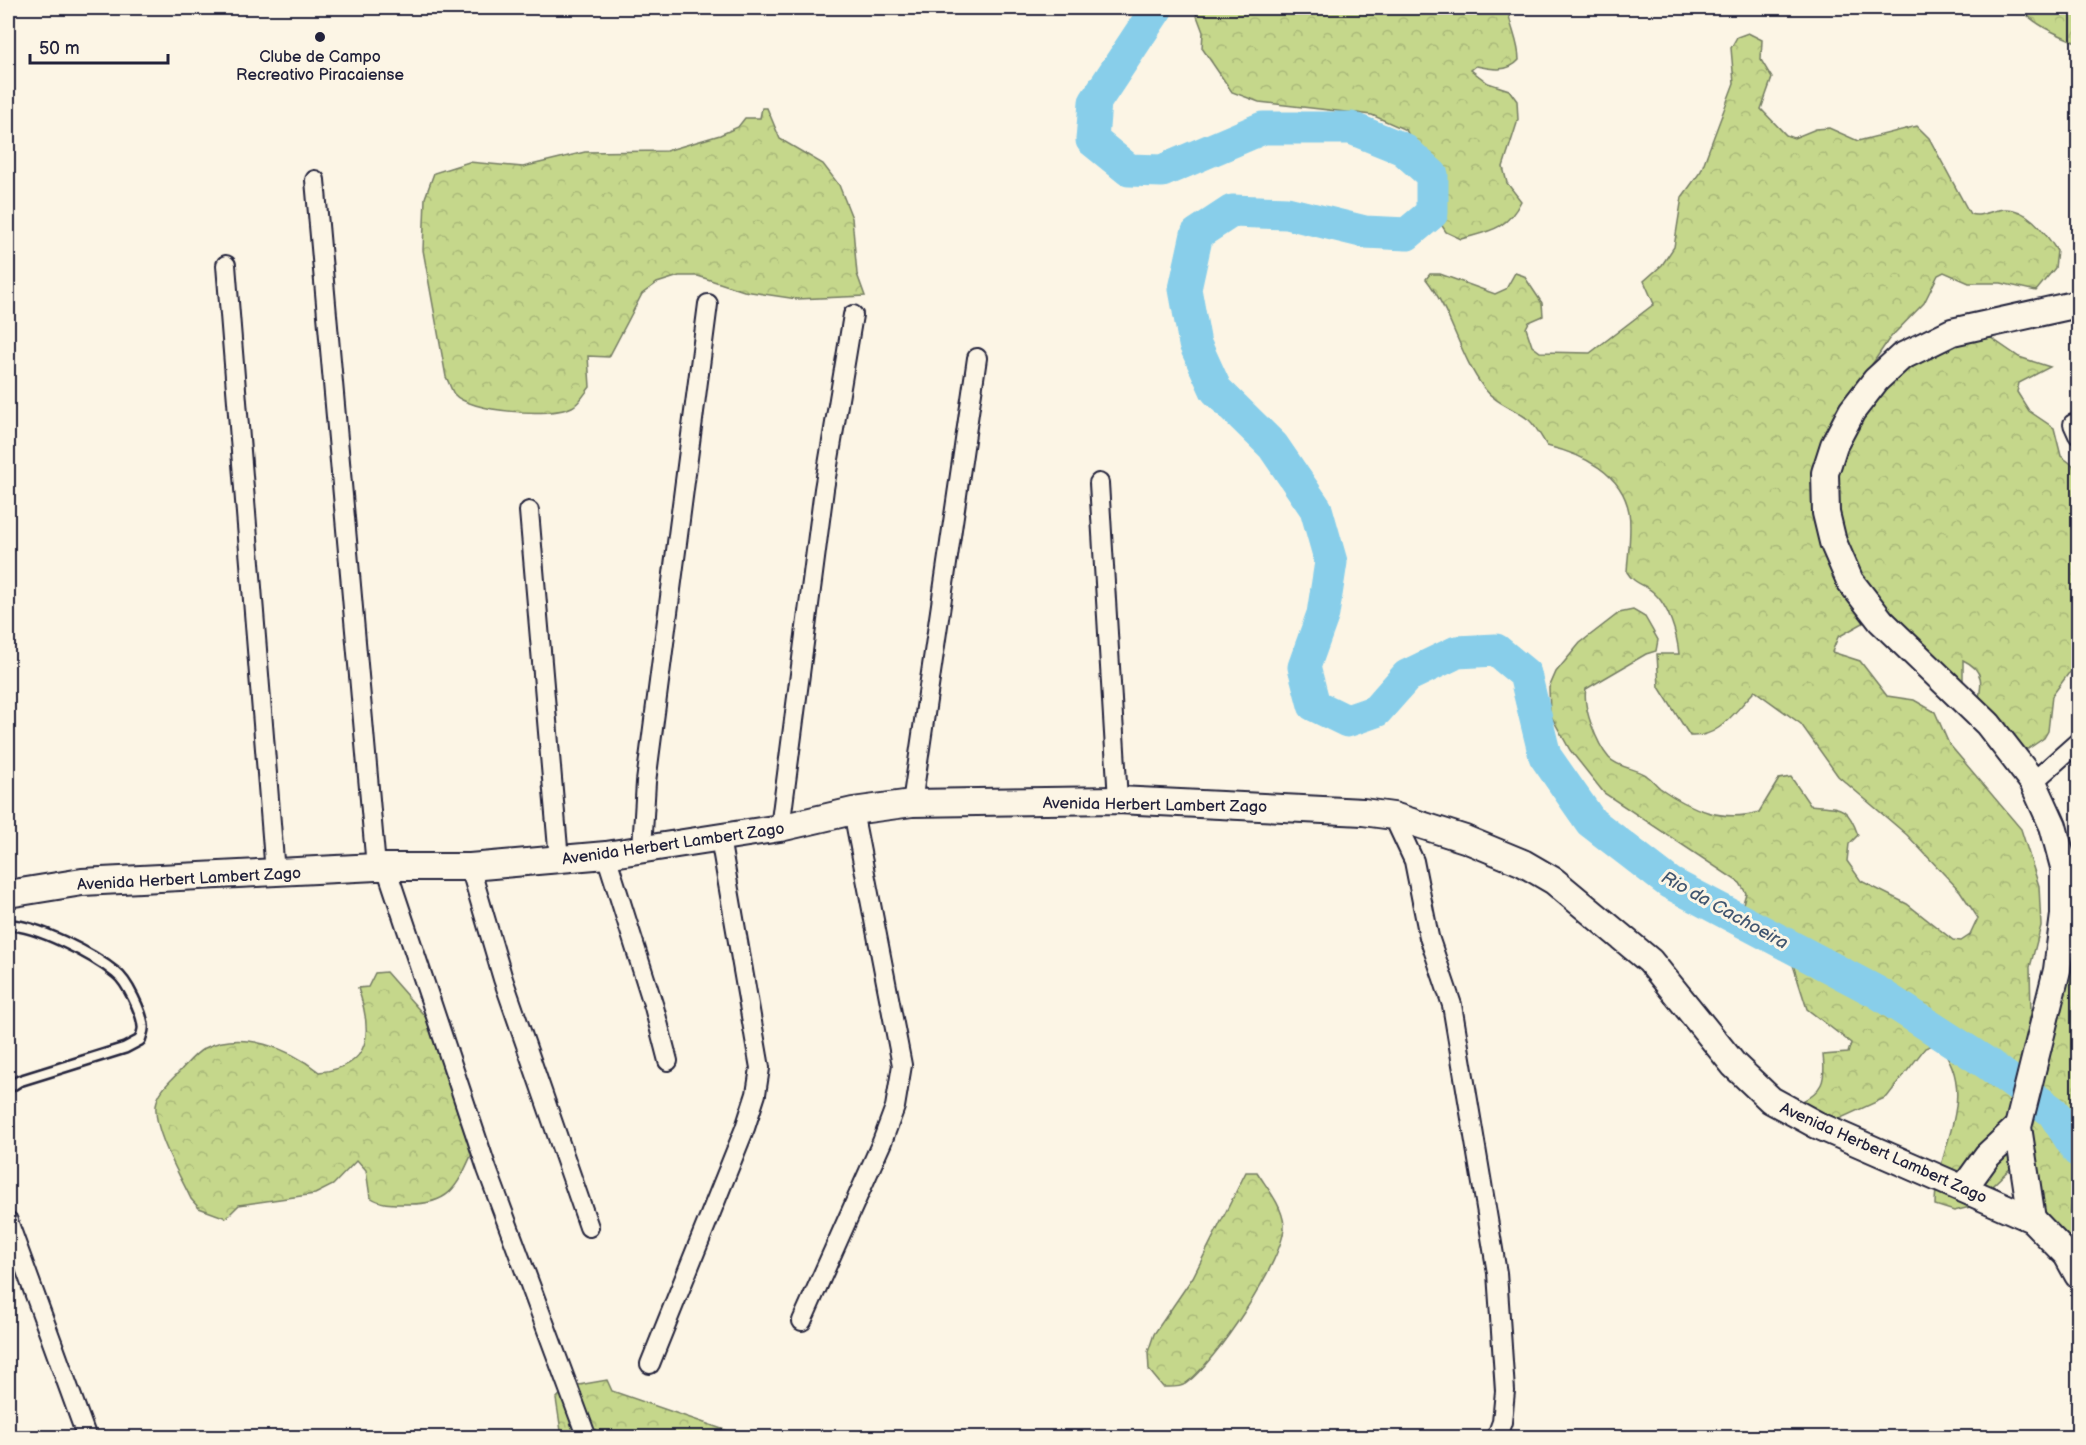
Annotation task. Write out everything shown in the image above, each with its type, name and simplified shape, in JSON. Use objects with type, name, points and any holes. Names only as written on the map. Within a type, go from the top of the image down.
[{"type":"street","points":[[315,180],[381,867],[487,1169],[587,1437]]},
{"type":"street","points":[[226,265],[275,873]]},
{"type":"street","points":[[642,849],[646,782],[708,304]]},
{"type":"street","points":[[2032,1219],[2021,1119],[2057,970],[2064,915],[2064,867],[2053,826],[2033,782],[1988,724],[1881,621],[1850,581],[1833,542],[1826,513],[1825,473],[1834,445],[1852,411],[1876,380],[1901,357],[1952,332],[2079,304]]},
{"type":"street","points":[[780,828],[824,489],[853,315]]},
{"type":"street","points":[[912,803],[977,358]]},
{"type":"street","points":[[1100,483],[1118,800]]},
{"type":"street","points":[[529,511],[559,860]]},
{"type":"street","points":[[2033,782],[2079,742]]},
{"type":"street","name":"Avenida Herbert Lambert Zago","points":[[8,894],[82,882],[381,867],[470,867],[559,860],[720,838],[780,828],[853,811],[912,803],[1118,800],[1363,812],[1393,816],[1465,839],[1523,863],[1554,881],[1650,961],[1734,1065],[1771,1100],[1817,1125],[2032,1219],[2067,1254],[2079,1275]]},
{"type":"street","points":[[802,1321],[882,1142],[900,1088],[902,1065],[853,811]]},
{"type":"street","points":[[1393,816],[1414,861],[1429,937],[1452,1005],[1497,1273],[1505,1391],[1502,1422],[1496,1437]]},
{"type":"street","points":[[650,1364],[745,1128],[756,1094],[760,1068],[720,838]]},
{"type":"street","points":[[606,855],[654,1007],[668,1061]]},
{"type":"street","points":[[470,867],[503,979],[589,1227]]},
{"type":"street","points":[[1964,1188],[1987,1156],[2021,1119]]},
{"type":"street","points":[[8,1221],[87,1437]]},
{"type":"lane","points":[[8,925],[24,925],[81,952],[118,974],[132,994],[144,1027],[140,1040],[125,1048],[19,1081],[8,1088]]},
{"type":"green space","points":[[1194,8],[1508,8],[1519,60],[1510,67],[1493,69],[1476,66],[1471,70],[1488,83],[1509,90],[1517,101],[1518,120],[1503,167],[1507,183],[1521,201],[1516,211],[1503,224],[1480,234],[1461,239],[1446,232],[1437,218],[1412,140],[1406,130],[1372,115],[1259,102],[1232,92],[1202,48],[1203,32]]},
{"type":"green space","points":[[2021,8],[2078,8],[2078,43],[2032,20]]},
{"type":"green space","points":[[1748,33],[1762,40],[1761,60],[1772,78],[1761,109],[1786,135],[1794,138],[1816,129],[1829,128],[1858,141],[1917,126],[1929,138],[1970,214],[1981,215],[2008,209],[2017,211],[2040,228],[2057,251],[2055,268],[2036,291],[2001,283],[1969,283],[1944,272],[1938,275],[1924,303],[1889,339],[1824,436],[1814,477],[1847,423],[1914,355],[1979,336],[1991,338],[2019,357],[2050,367],[2019,383],[2017,392],[2029,411],[2054,428],[2061,456],[2078,469],[2078,667],[2068,674],[2052,696],[2048,731],[2044,738],[2028,749],[2008,746],[1976,714],[1981,682],[1977,670],[1963,660],[1963,683],[1872,618],[1838,637],[1832,652],[1860,661],[1887,696],[1914,700],[1935,712],[1949,744],[2021,829],[2039,886],[2041,926],[2030,967],[2031,1014],[2015,1099],[2071,919],[2078,912],[2078,1185],[2071,1217],[2077,1237],[2074,1242],[2055,1238],[2017,1162],[1970,1207],[1954,1211],[1935,1205],[1937,1184],[1956,1103],[1956,1083],[1951,1063],[1938,1043],[1925,1048],[1887,1097],[1828,1124],[1799,1103],[1813,1094],[1821,1084],[1824,1072],[1823,1055],[1848,1053],[1851,1043],[1807,1009],[1793,965],[1742,907],[1746,893],[1740,883],[1604,793],[1570,750],[1550,714],[1549,688],[1556,672],[1580,643],[1619,613],[1633,610],[1645,617],[1658,640],[1656,651],[1646,654],[1586,689],[1586,705],[1592,725],[1600,744],[1612,761],[1646,775],[1660,788],[1695,808],[1720,815],[1746,815],[1759,812],[1779,779],[1791,777],[1810,805],[1835,808],[1846,813],[1850,818],[1858,835],[1849,844],[1847,861],[1861,881],[1907,904],[1953,940],[1961,941],[1970,935],[1978,918],[1960,891],[1907,835],[1838,776],[1801,724],[1755,691],[1719,728],[1701,735],[1690,736],[1659,687],[1657,654],[1679,654],[1668,612],[1650,589],[1633,579],[1627,572],[1630,519],[1625,498],[1618,486],[1598,467],[1574,454],[1547,446],[1529,420],[1500,402],[1484,388],[1468,362],[1443,305],[1426,279],[1430,274],[1440,274],[1495,294],[1506,289],[1515,273],[1524,276],[1542,303],[1543,316],[1529,322],[1526,328],[1532,346],[1540,352],[1590,353],[1654,304],[1644,281],[1662,265],[1674,247],[1682,197],[1701,171],[1734,83],[1731,48],[1737,37]]},
{"type":"green space","points":[[762,108],[767,108],[780,139],[823,164],[839,185],[852,218],[857,274],[865,296],[797,299],[744,291],[698,276],[679,276],[657,283],[642,294],[609,357],[588,356],[590,387],[575,406],[547,412],[511,411],[476,405],[454,394],[446,377],[423,250],[425,198],[434,173],[469,162],[523,167],[585,152],[666,151],[720,135],[738,127],[745,118],[760,118]]},
{"type":"green space","points":[[386,972],[437,1030],[443,1044],[443,1067],[460,1085],[476,1145],[459,1181],[445,1196],[435,1201],[383,1203],[370,1197],[366,1170],[357,1160],[333,1185],[315,1194],[239,1205],[226,1218],[199,1208],[191,1199],[159,1128],[156,1106],[164,1088],[201,1050],[219,1043],[249,1041],[265,1044],[294,1056],[319,1072],[337,1069],[350,1063],[359,1054],[366,1032],[366,1018],[358,988],[368,987],[375,973]]},
{"type":"green space","points":[[1246,1172],[1257,1172],[1283,1218],[1281,1240],[1273,1261],[1246,1310],[1213,1356],[1185,1384],[1177,1387],[1163,1387],[1149,1370],[1148,1352],[1154,1334],[1193,1277]]},
{"type":"green space","points":[[607,1380],[612,1391],[745,1437],[562,1437],[556,1399],[567,1387]]},
{"type":"waterway","name":"Rio da Cachoeira","points":[[1157,8],[1095,102],[1092,140],[1129,170],[1162,171],[1263,128],[1351,128],[1403,149],[1432,175],[1432,213],[1407,234],[1365,232],[1287,213],[1232,211],[1197,234],[1185,289],[1195,344],[1216,390],[1273,446],[1316,509],[1331,562],[1323,614],[1304,667],[1314,705],[1347,721],[1376,711],[1407,676],[1457,652],[1496,650],[1525,674],[1545,756],[1591,822],[1670,883],[1877,992],[1988,1064],[2053,1112],[2078,1151]]},
{"type":"place","name":"Clube de Campo Recreativo Piracaiense","points":[[320,37]]}]
